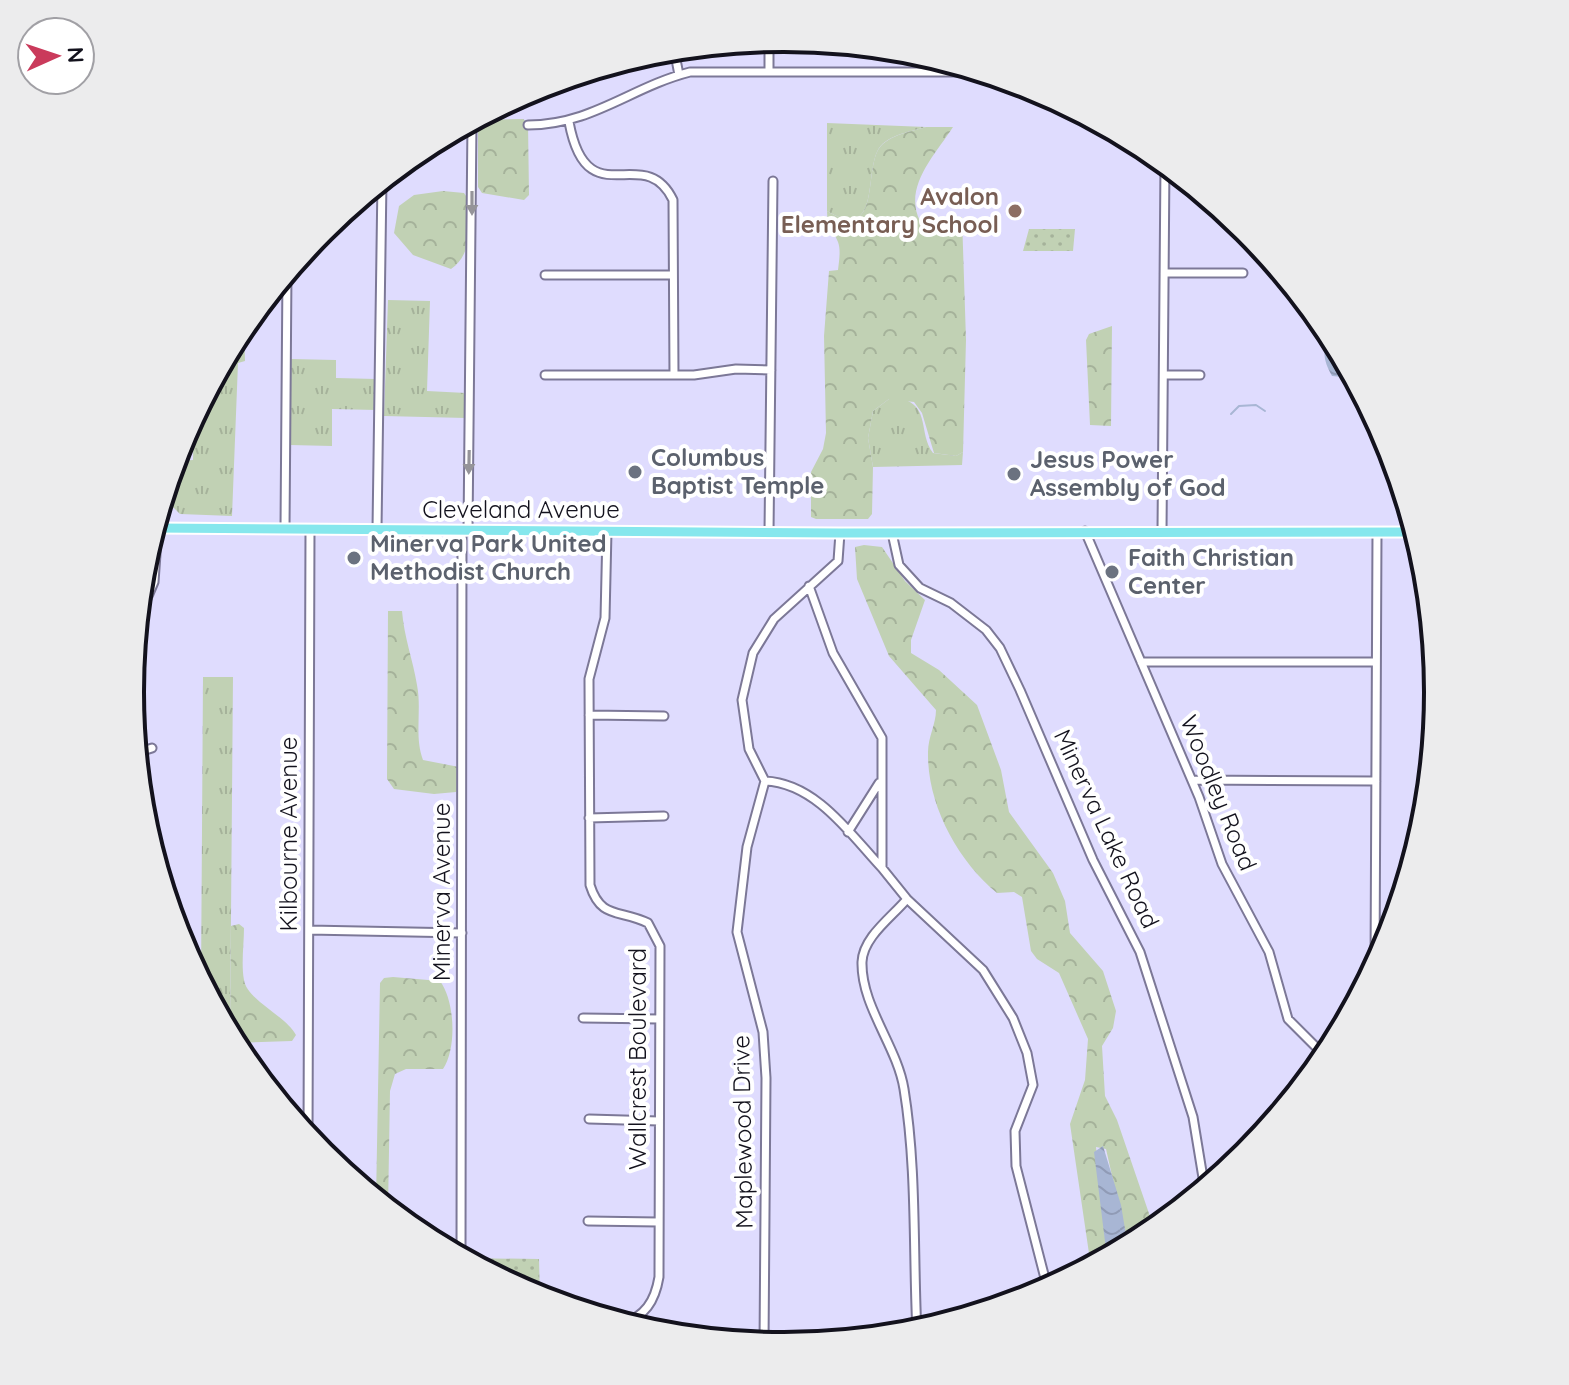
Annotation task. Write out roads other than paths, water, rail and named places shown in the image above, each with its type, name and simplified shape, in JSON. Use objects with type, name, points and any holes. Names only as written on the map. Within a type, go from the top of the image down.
[{"type":"main road","name":"Cleveland Avenue","points":[[166,528],[840,533],[1404,532]]},
{"type":"street","points":[[769,52],[769,72]]},
{"type":"street","points":[[676,61],[679,75]]},
{"type":"street","points":[[528,125],[569,122],[612,107],[661,80],[679,75],[942,72]]},
{"type":"street","points":[[569,122],[580,160],[593,171],[655,178],[667,187],[673,200],[674,375]]},
{"type":"street","name":"Minerva Avenue","points":[[461,1245],[470,135]]},
{"type":"street","points":[[1162,532],[1165,178]]},
{"type":"street","points":[[769,532],[773,181]]},
{"type":"street","points":[[377,529],[382,195]]},
{"type":"street","points":[[1164,273],[1243,273]]},
{"type":"street","points":[[545,275],[673,275]]},
{"type":"street","points":[[285,528],[287,290]]},
{"type":"street","points":[[545,375],[674,375],[736,369],[771,370]]},
{"type":"street","points":[[1164,375],[1200,375]]},
{"type":"street","name":"Kilbourne Avenue","points":[[308,1120],[310,529]]},
{"type":"street","name":"Wallcrest Boulevard","points":[[607,531],[605,618],[590,670],[590,885],[595,901],[607,912],[648,923],[656,933],[660,946],[657,1291],[640,1316]]},
{"type":"street","name":"Woodley Road","points":[[1085,531],[1192,780],[1222,864],[1269,952],[1288,1019],[1318,1047]]},
{"type":"street","points":[[1375,940],[1377,532]]},
{"type":"street","points":[[840,533],[838,561],[774,619],[753,653],[742,700],[749,749],[765,781],[797,790],[824,806],[907,899],[983,970],[1013,1018],[1027,1053],[1033,1085],[1015,1131],[1016,1166],[1045,1277]]},
{"type":"street","name":"Minerva Lake Road","points":[[892,533],[899,565],[920,588],[951,603],[986,630],[1000,648],[1093,860],[1140,952],[1193,1117],[1203,1177]]},
{"type":"street","points":[[809,586],[833,653],[882,738],[882,868]]},
{"type":"street","points":[[1141,662],[1376,662]]},
{"type":"street","points":[[589,715],[664,716]]},
{"type":"street","points":[[146,750],[152,748]]},
{"type":"street","points":[[1192,780],[1376,781]]},
{"type":"street","name":"Maplewood Drive","points":[[764,1333],[766,1078],[763,1032],[737,932],[747,847],[765,781]]},
{"type":"street","points":[[848,832],[880,781]]},
{"type":"street","points":[[589,818],[664,816]]},
{"type":"street","points":[[907,899],[876,932],[862,961],[866,990],[904,1086],[916,1319]]},
{"type":"street","points":[[309,930],[462,933]]},
{"type":"street","points":[[583,1018],[659,1019]]},
{"type":"street","points":[[589,1119],[659,1121]]},
{"type":"street","points":[[588,1221],[658,1222]]},
{"type":"water","points":[[1325,350],[1342,377],[1332,376]]},
{"type":"water","points":[[1103,1146],[1121,1205],[1126,1234],[1106,1247],[1094,1152]]},
{"type":"waterway","points":[[1231,414],[1239,406],[1256,405],[1265,411]]},
{"type":"place","name":"Avalon Elementary School","points":[[1015,211]]},
{"type":"place","name":"Columbus Baptist Temple","points":[[635,472]]},
{"type":"place","name":"Jesus Power Assembly of God","points":[[1014,474]]},
{"type":"place","name":"Minerva Park United Methodist Church","points":[[354,558]]},
{"type":"place","name":"Faith Christian Center","points":[[1112,572]]}]
